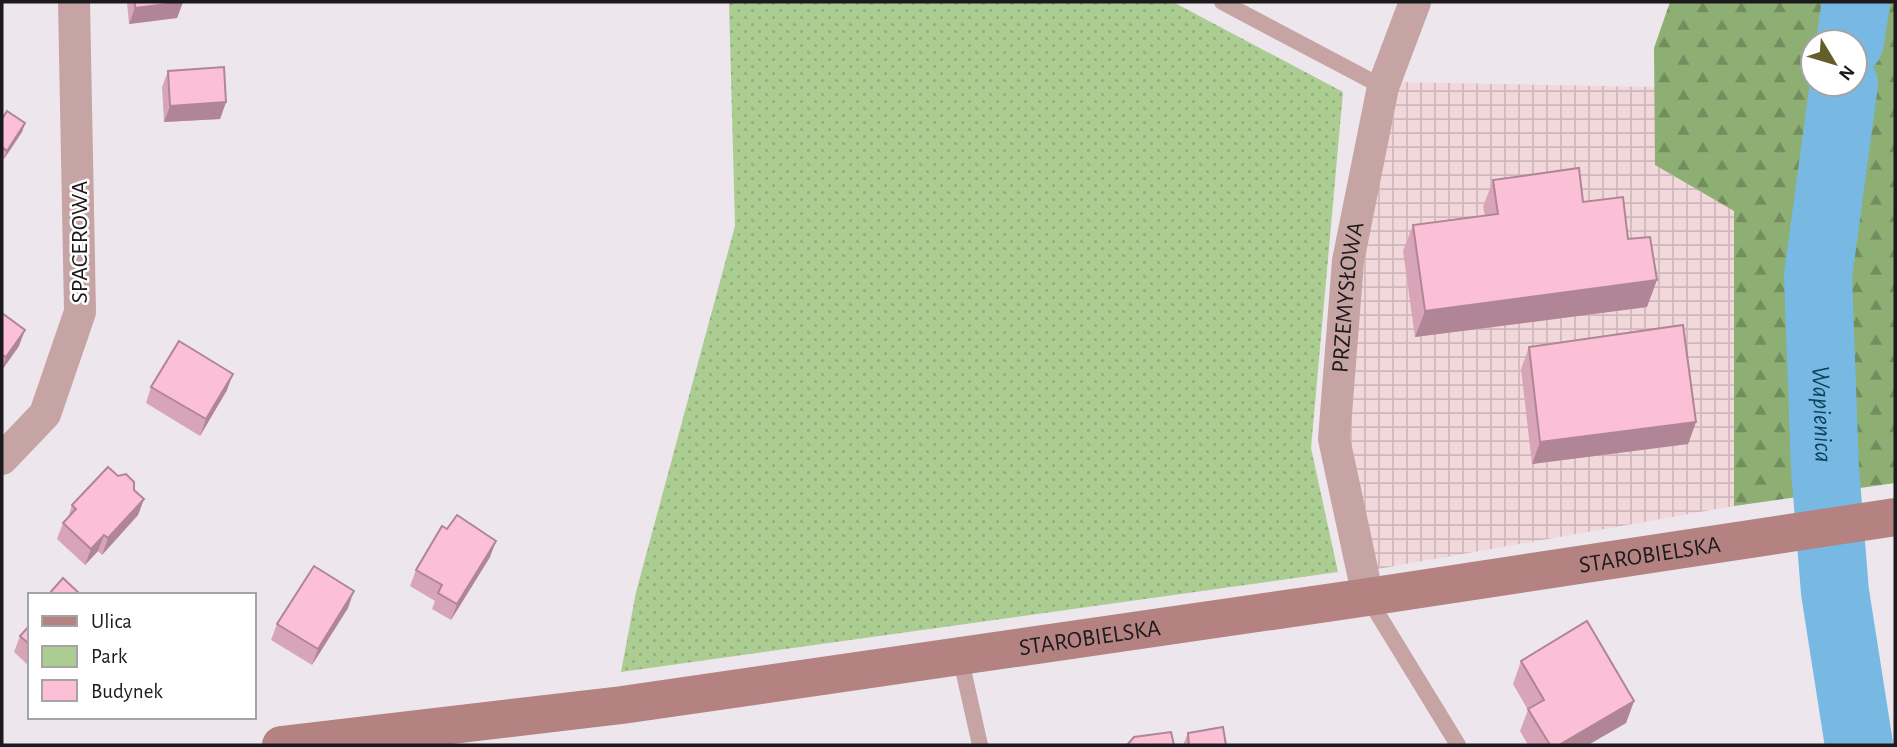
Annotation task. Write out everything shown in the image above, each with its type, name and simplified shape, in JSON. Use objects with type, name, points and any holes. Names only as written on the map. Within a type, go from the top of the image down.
[{"type":"street","name":"PRZEMYSŁOWA","points":[[1368,597],[1334,439],[1348,261],[1383,87],[1415,2]]},
{"type":"street","name":"SPACEROWA","points":[[2,459],[45,414],[80,312],[70,6]]},
{"type":"street","name":"STAROBIELSKA","points":[[282,745],[622,705],[1368,597],[1892,517]]},
{"type":"lane","points":[[1222,2],[1383,87]]},
{"type":"lane","points":[[1368,597],[1458,745]]},
{"type":"lane","points":[[960,656],[980,745]]},
{"type":"shaded area","points":[[1396,82],[1655,87],[1655,165],[1734,211],[1734,506],[1378,569],[1346,439],[1358,260]]},
{"type":"green space","points":[[729,2],[1173,2],[1343,92],[1311,448],[1338,572],[621,672],[636,592],[735,226]]},
{"type":"green space","points":[[1670,2],[1895,2],[1895,483],[1734,506],[1734,211],[1655,165],[1654,48]]},
{"type":"building","points":[[135,2],[183,2],[135,8]]},
{"type":"building","points":[[224,67],[226,102],[170,106],[168,71]]},
{"type":"building","points":[[7,111],[25,123],[7,151],[2,147],[2,119]]},
{"type":"building","points":[[1579,168],[1583,202],[1623,197],[1628,239],[1650,237],[1657,280],[1425,311],[1413,225],[1498,214],[1493,180]]},
{"type":"building","points":[[2,313],[25,330],[6,357],[2,355]]},
{"type":"building","points":[[1683,325],[1696,422],[1540,442],[1529,347]]},
{"type":"building","points":[[179,341],[233,374],[206,419],[151,387]]},
{"type":"building","points":[[108,467],[118,476],[126,474],[134,482],[134,490],[144,499],[108,538],[104,535],[91,549],[63,523],[76,509],[72,505]]},
{"type":"building","points":[[457,515],[496,541],[457,604],[438,593],[442,585],[416,570],[442,526],[447,529]]},
{"type":"building","points":[[314,566],[354,591],[318,649],[277,624]]},
{"type":"building","points":[[63,578],[79,593],[50,593]]},
{"type":"building","points":[[1587,621],[1634,701],[1559,745],[1550,745],[1528,709],[1544,700],[1521,661]]},
{"type":"building","points":[[28,627],[28,643],[20,636]]},
{"type":"building","points":[[1223,727],[1226,745],[1189,745],[1188,733]]},
{"type":"building","points":[[1171,732],[1174,745],[1127,745],[1134,737]]},
{"type":"waterway","name":"Wapienica","points":[[1852,28],[1856,2]]},
{"type":"waterway","name":"Wapienica","points":[[1842,98],[1818,276],[1825,469],[1835,592],[1859,745]]}]
